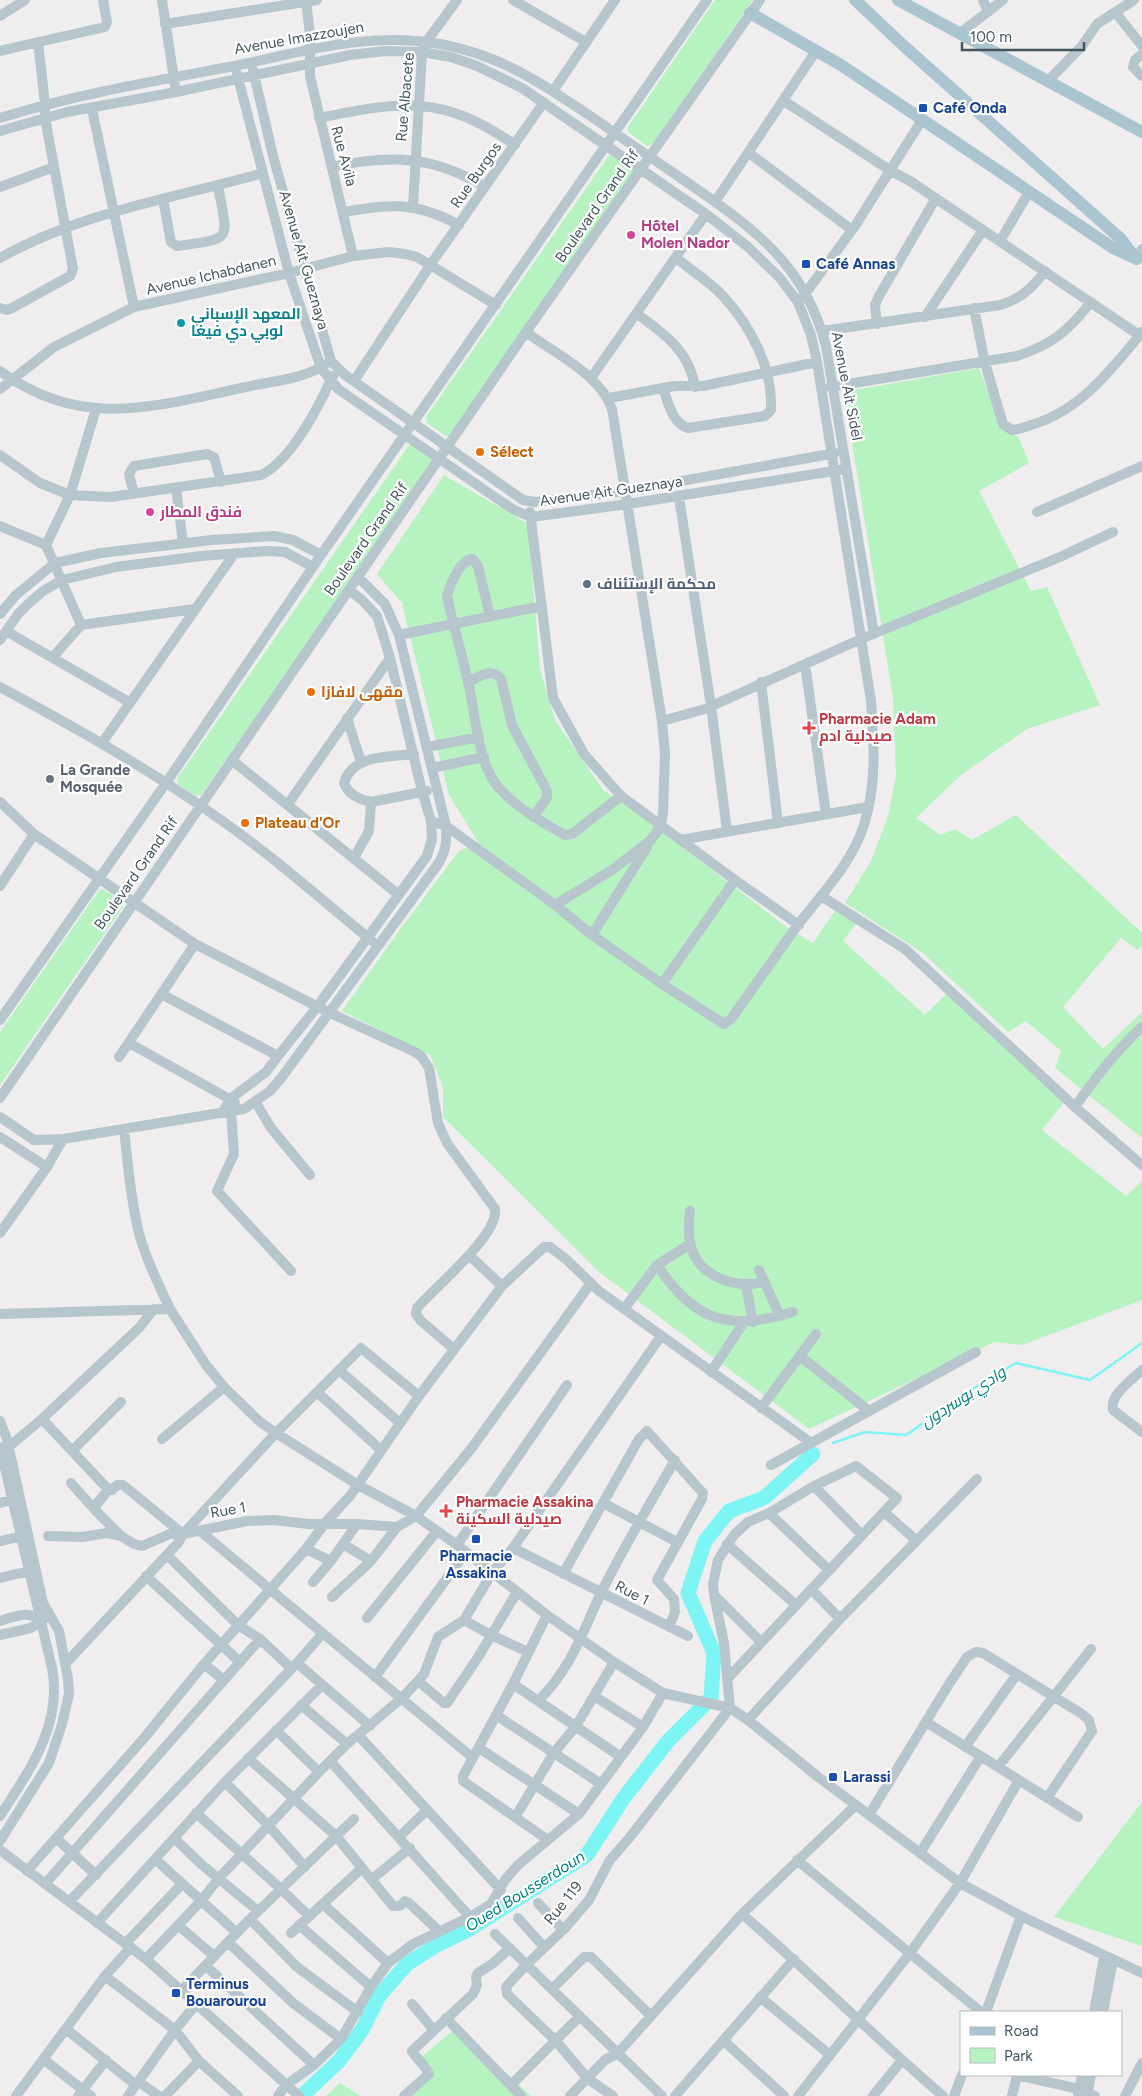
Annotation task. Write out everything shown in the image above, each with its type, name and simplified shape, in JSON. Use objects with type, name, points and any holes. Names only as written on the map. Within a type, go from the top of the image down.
[{"type":"main road","points":[[855,0],[1140,257]]},
{"type":"main road","points":[[898,0],[1142,132]]},
{"type":"main road","points":[[750,13],[816,50],[1113,248],[1140,257]]},
{"type":"street","points":[[0,52],[105,26],[107,22],[103,0]]},
{"type":"street","points":[[162,0],[176,92]]},
{"type":"street","points":[[165,24],[310,0]]},
{"type":"street","name":"Rue Avila","points":[[310,0],[310,76],[353,256]]},
{"type":"street","name":"Rue Albacete","points":[[413,206],[422,52],[426,41],[456,0]]},
{"type":"street","points":[[512,0],[586,42]]},
{"type":"street","points":[[553,91],[615,0]]},
{"type":"street","name":"Boulevard Grand Rif","points":[[0,1020],[166,783],[313,567],[616,134],[707,0]]},
{"type":"street","name":"Boulevard Grand Rif","points":[[0,1098],[526,332],[760,0]]},
{"type":"street","points":[[983,0],[988,12]]},
{"type":"street","points":[[959,34],[1003,0]]},
{"type":"street","points":[[1048,81],[1082,46],[1097,24],[1133,0]]},
{"type":"street","points":[[0,16],[21,1]]},
{"type":"street","points":[[1115,12],[1142,46]]},
{"type":"street","name":"Avenue Imazzoujen","points":[[0,118],[45,104],[310,48],[386,38],[426,41],[482,55],[508,66],[553,91],[650,157]]},
{"type":"street","points":[[0,308],[7,310],[12,308],[70,276],[73,269],[45,118],[38,42]]},
{"type":"street","points":[[715,202],[784,101],[816,50]]},
{"type":"street","name":"Avenue Imazzoujen","points":[[0,132],[45,118],[350,55],[386,51],[422,52],[451,57],[500,76],[544,102],[641,169]]},
{"type":"street","points":[[1142,54],[1135,60],[1133,67],[1142,76]]},
{"type":"street","name":"Avenue Ait Gueznaya","points":[[251,62],[273,156],[331,361],[338,370],[523,500],[530,502],[626,491],[844,452]]},
{"type":"street","name":"Avenue Ait Gueznaya","points":[[234,65],[289,273],[321,368],[330,381],[338,388],[514,510],[531,517],[679,497],[847,470]]},
{"type":"street","points":[[784,101],[890,171],[910,181],[1091,302],[1141,333],[1092,390],[1077,403],[1050,419],[1015,430],[1009,429],[1003,424],[985,363],[974,308]]},
{"type":"street","name":"Rue Burgos","points":[[354,381],[431,264],[544,102]]},
{"type":"street","points":[[319,118],[396,105],[442,108],[482,124],[515,145]]},
{"type":"street","points":[[92,109],[134,308]]},
{"type":"street","points":[[798,302],[806,294],[852,230],[922,120]]},
{"type":"street","points":[[749,153],[852,230]]},
{"type":"street","name":"Avenue Ait Sidel","points":[[650,157],[756,233],[774,250],[794,274],[806,294],[822,331],[834,387],[874,634]]},
{"type":"street","points":[[332,167],[376,160],[415,161],[439,165],[485,187]]},
{"type":"street","points":[[0,188],[54,167]]},
{"type":"street","name":"Avenue Ait Sidel","points":[[641,169],[706,214],[765,263],[798,302],[811,335],[822,388],[830,454],[861,638],[875,750],[868,807],[858,840],[821,896],[731,1019],[724,1024],[662,984]]},
{"type":"street","points":[[0,258],[23,245],[114,211],[263,173]]},
{"type":"street","points":[[162,199],[173,245],[215,241],[222,238],[226,229],[218,186]]},
{"type":"street","points":[[1000,241],[1029,192]]},
{"type":"street","points":[[877,324],[875,305],[879,296],[936,198]]},
{"type":"street","points":[[344,212],[377,206],[413,206],[437,214],[459,225]]},
{"type":"street","points":[[591,378],[677,258],[706,214]]},
{"type":"street","points":[[925,317],[984,230]]},
{"type":"street","name":"Avenue Ichabdanen","points":[[0,388],[54,347],[134,308],[289,273],[353,256],[374,253],[405,254],[431,264],[496,305]]},
{"type":"street","points":[[663,388],[674,417],[684,426],[693,428],[768,414],[771,407],[766,373],[754,340],[740,317],[722,295],[677,258]]},
{"type":"street","points":[[822,331],[925,317],[1012,301],[1034,285],[1045,271]]},
{"type":"street","points":[[822,388],[985,363],[1026,354],[1054,341],[1070,327],[1091,302]]},
{"type":"street","points":[[637,314],[675,343],[689,364],[695,387]]},
{"type":"street","points":[[526,332],[591,378],[609,398],[615,422],[662,721],[665,753],[665,799],[661,826],[592,935]]},
{"type":"street","points":[[0,371],[26,388],[59,401],[96,409],[124,410],[159,405],[295,376],[321,368],[331,361]]},
{"type":"street","points":[[609,398],[663,388],[695,387],[817,362]]},
{"type":"street","points":[[0,455],[40,483],[70,494],[111,497],[261,475],[276,466],[317,407],[330,381],[338,370]]},
{"type":"street","points":[[46,545],[70,494],[96,409]]},
{"type":"street","points":[[134,494],[129,474],[134,466],[207,454],[214,457],[221,482]]},
{"type":"street","points":[[1037,512],[1142,466]]},
{"type":"street","points":[[176,488],[183,543]]},
{"type":"street","points":[[679,497],[711,706],[727,832]]},
{"type":"street","points":[[530,502],[553,698],[584,754],[621,796],[799,925]]},
{"type":"street","points":[[0,527],[46,545],[81,625]]},
{"type":"street","points":[[662,721],[698,712],[861,638],[1060,557],[1112,532]]},
{"type":"street","points":[[0,614],[16,595],[55,563],[101,554],[183,543],[274,536],[293,540],[321,556]]},
{"type":"street","points":[[0,640],[29,603],[43,591],[62,580],[116,567],[267,551],[285,552],[313,567]]},
{"type":"street","points":[[102,743],[234,554]]},
{"type":"street","points":[[490,616],[478,566],[473,559],[469,559],[464,562],[447,596],[488,772],[499,788],[534,817],[568,836],[621,796]]},
{"type":"street","points":[[0,1117],[34,1140],[64,1139],[244,1109],[270,1091],[282,1077],[444,853],[447,843],[446,826],[399,634],[385,604],[358,577]]},
{"type":"street","points":[[291,1271],[217,1191],[234,1154],[227,1112],[230,1099],[266,1072],[317,1007],[427,856],[432,839],[431,821],[390,658],[376,616],[366,604],[349,590]]},
{"type":"street","points":[[399,634],[542,606]]},
{"type":"street","points":[[53,657],[81,625],[194,609]]},
{"type":"street","points":[[6,631],[129,702]]},
{"type":"street","points":[[288,804],[390,658]]},
{"type":"street","points":[[804,664],[826,814]]},
{"type":"street","points":[[468,682],[489,673],[497,674],[501,678],[512,725],[547,791],[547,798],[534,817]]},
{"type":"street","points":[[761,682],[778,823]]},
{"type":"street","points":[[0,687],[102,743],[201,806],[284,866],[378,946]]},
{"type":"street","points":[[347,718],[361,762]]},
{"type":"street","points":[[427,748],[479,738]]},
{"type":"street","points":[[414,754],[361,762],[349,772],[344,783],[346,788],[357,798],[372,802],[422,791],[437,791]]},
{"type":"street","points":[[432,768],[484,757]]},
{"type":"street","points":[[233,761],[399,895]]},
{"type":"street","points":[[0,802],[34,834],[195,944],[317,1007],[413,1051],[426,1061],[429,1068],[438,1123],[447,1143],[496,1209],[494,1223],[469,1254],[417,1308],[416,1314],[421,1321],[454,1349]]},
{"type":"street","points":[[354,858],[369,831],[372,802]]},
{"type":"street","points":[[680,840],[868,807]]},
{"type":"street","points":[[431,821],[446,826],[556,906],[592,935],[662,984],[735,880]]},
{"type":"street","points":[[0,886],[4,871],[34,834]]},
{"type":"street","points":[[556,906],[612,870],[652,840]]},
{"type":"street","points":[[821,896],[905,949],[1075,1107],[1142,1165]]},
{"type":"street","points":[[119,1057],[195,944]]},
{"type":"street","points":[[162,995],[278,1056]]},
{"type":"street","points":[[1075,1107],[1098,1074],[1142,1027]]},
{"type":"street","points":[[129,1043],[230,1099],[244,1109]]},
{"type":"street","points":[[255,1101],[271,1128],[310,1176]]},
{"type":"street","points":[[124,1129],[132,1195],[141,1237],[155,1276],[170,1308],[206,1365],[224,1387],[259,1421],[358,1485],[416,1516],[457,1545],[547,1615],[614,1662],[663,1693],[730,1708],[960,1883],[1021,1916],[1142,1973]]},
{"type":"street","points":[[0,1137],[47,1167]]},
{"type":"street","points":[[0,1233],[47,1167],[64,1139]]},
{"type":"street","points":[[690,1211],[688,1227],[690,1244],[696,1257],[713,1275],[725,1281],[746,1285],[765,1282]]},
{"type":"street","points":[[624,1309],[657,1265],[690,1244]]},
{"type":"street","points":[[27,1871],[145,1738],[204,1664],[306,1549],[325,1523],[358,1485],[419,1396],[502,1286],[547,1246],[567,1260],[591,1283],[624,1309],[810,1442]]},
{"type":"street","points":[[469,1254],[502,1286]]},
{"type":"street","points":[[657,1265],[676,1292],[707,1314],[728,1320],[748,1322],[792,1312]]},
{"type":"street","points":[[759,1270],[780,1316]]},
{"type":"street","points":[[332,1597],[371,1561],[397,1527],[416,1516],[471,1449],[591,1283]]},
{"type":"street","points":[[711,1372],[748,1322],[746,1285]]},
{"type":"street","points":[[0,1314],[170,1308]]},
{"type":"street","points":[[3,1449],[42,1419],[139,1328],[154,1309]]},
{"type":"street","points":[[761,1408],[816,1334]]},
{"type":"street","points":[[146,1959],[179,1926],[219,1878],[319,1772],[347,1744],[359,1736],[402,1698],[424,1674],[438,1637],[464,1620],[492,1573],[513,1548],[661,1336]]},
{"type":"street","points":[[65,1664],[178,1543],[183,1534],[276,1433],[361,1348],[419,1396]]},
{"type":"street","points":[[771,1465],[976,1352]]},
{"type":"street","points":[[800,1356],[868,1410]]},
{"type":"street","points":[[339,1370],[400,1423]]},
{"type":"street","points":[[1141,1429],[1113,1410],[1112,1406],[1116,1396],[1142,1370]]},
{"type":"street","points":[[457,1545],[567,1385]]},
{"type":"street","points":[[162,1439],[224,1387]]},
{"type":"street","points":[[317,1392],[381,1450]]},
{"type":"street","points":[[72,1451],[121,1402]]},
{"type":"street","points":[[42,1419],[109,1489]]},
{"type":"street","points":[[0,1421],[3,1449],[32,1571],[43,1603],[54,1678],[53,1710],[46,1735],[37,1758],[4,1801],[0,1816]]},
{"type":"street","points":[[563,1574],[639,1439],[647,1430],[703,1493],[702,1499],[657,1580],[674,1599],[675,1612],[669,1627]]},
{"type":"street","points":[[538,1701],[552,1687],[582,1639],[601,1594],[675,1460]]},
{"type":"street","points":[[728,1678],[896,1498],[856,1466],[814,1486],[769,1513],[748,1522],[740,1528],[727,1544],[715,1570],[714,1595],[724,1643],[730,1708]]},
{"type":"street","points":[[748,1720],[840,1619],[977,1480]]},
{"type":"street","points":[[70,1483],[121,1536]]},
{"type":"street","points":[[96,1510],[96,1505],[109,1489],[123,1484],[183,1534]]},
{"type":"street","points":[[814,1486],[862,1535]]},
{"type":"street","points":[[0,1503],[16,1499]]},
{"type":"street","points":[[603,1503],[677,1542]]},
{"type":"street","points":[[884,1512],[916,1540]]},
{"type":"street","points":[[769,1513],[829,1570]]},
{"type":"street","name":"Rue 1","points":[[48,1536],[82,1537],[107,1533],[121,1536],[134,1544],[142,1546],[163,1536],[200,1531],[247,1521],[274,1520],[309,1524],[357,1524],[397,1527]]},
{"type":"street","points":[[313,1582],[331,1561],[357,1524]]},
{"type":"street","points":[[200,1531],[473,1758]]},
{"type":"street","points":[[367,1618],[437,1531]]},
{"type":"street","points":[[63,1652],[72,1648],[142,1572],[175,1539],[183,1534]]},
{"type":"street","points":[[0,1541],[24,1536]]},
{"type":"street","points":[[343,1544],[371,1561]]},
{"type":"street","points":[[727,1544],[796,1605]]},
{"type":"street","name":"Rue 1","points":[[513,1548],[601,1594],[688,1636]]},
{"type":"street","points":[[306,1549],[331,1561]]},
{"type":"street","points":[[374,1677],[466,1552]]},
{"type":"street","points":[[167,1555],[238,1625],[322,1685],[370,1726]]},
{"type":"street","points":[[0,1578],[32,1571]]},
{"type":"street","points":[[146,1576],[240,1662]]},
{"type":"street","points":[[811,1589],[840,1619]]},
{"type":"street","points":[[418,1681],[444,1703],[447,1703],[517,1592]]},
{"type":"street","points":[[714,1595],[761,1642]]},
{"type":"street","points":[[0,1621],[25,1615],[33,1616],[45,1619],[59,1631],[68,1694],[56,1746],[38,1782],[0,1840]]},
{"type":"street","points":[[547,1615],[513,1684],[463,1776],[463,1781],[548,1840]]},
{"type":"street","points":[[0,1635],[31,1628],[45,1619]]},
{"type":"street","points":[[464,1620],[491,1636],[528,1652]]},
{"type":"street","points":[[69,1902],[323,1633]]},
{"type":"street","points":[[45,1884],[260,1639]]},
{"type":"street","points":[[998,1767],[1091,1649]]},
{"type":"street","points":[[869,1815],[949,1684],[972,1653],[983,1653],[1089,1720],[1092,1731],[1047,1798]]},
{"type":"street","points":[[516,1816],[553,1754],[576,1726],[614,1662]]},
{"type":"street","points":[[204,1664],[224,1680]]},
{"type":"street","points":[[965,1747],[1017,1674]]},
{"type":"street","points":[[513,1684],[621,1757]]},
{"type":"street","points":[[97,1923],[225,1782],[322,1685]]},
{"type":"street","points":[[278,2096],[292,2090],[341,2039],[371,1987],[388,1963],[413,1944],[470,1917],[491,1904],[510,1874],[579,1814],[643,1727],[663,1693]]},
{"type":"street","points":[[594,1696],[643,1727]]},
{"type":"street","points":[[301,1705],[347,1744]]},
{"type":"street","name":"Rue 119","points":[[613,2096],[588,2079],[556,2041],[506,1992],[506,1987],[563,1930],[589,1900],[610,1860],[730,1708]]},
{"type":"street","points":[[496,1716],[601,1784]]},
{"type":"street","points":[[926,1722],[1078,1817]]},
{"type":"street","points":[[276,1730],[319,1772]]},
{"type":"street","points":[[359,1736],[501,1890]]},
{"type":"street","points":[[479,1748],[579,1814]]},
{"type":"street","points":[[920,1853],[981,1756]]},
{"type":"street","points":[[248,1758],[336,1836],[393,1906],[400,1906],[405,1901],[409,1903],[438,1931]]},
{"type":"street","points":[[331,1762],[470,1917]]},
{"type":"street","points":[[798,2096],[910,1953],[960,1883],[1019,1780]]},
{"type":"street","points":[[225,1782],[305,1866]]},
{"type":"street","points":[[570,2096],[605,2060],[618,2053],[742,1914],[856,1805]]},
{"type":"street","points":[[400,1837],[427,1810]]},
{"type":"street","points":[[196,1813],[309,1916]]},
{"type":"street","points":[[182,1990],[229,1943],[236,1932],[354,1819]]},
{"type":"street","points":[[174,1838],[201,1864],[258,1911]]},
{"type":"street","points":[[57,1839],[96,1875]]},
{"type":"street","points":[[372,1879],[410,1848]]},
{"type":"street","points":[[0,1850],[146,1959],[292,2090]]},
{"type":"street","points":[[155,1859],[236,1932]]},
{"type":"street","points":[[797,1860],[981,2011]]},
{"type":"street","points":[[362,1868],[324,1905],[295,1929],[371,1987]]},
{"type":"street","points":[[18,2095],[128,1945],[182,1884]]},
{"type":"street","points":[[538,1903],[563,1930]]},
{"type":"street","points":[[324,1905],[388,1963]]},
{"type":"street","points":[[742,1914],[794,1958],[857,2020],[943,2096]]},
{"type":"street","points":[[986,2011],[1021,1916]]},
{"type":"street","points":[[518,1918],[544,1947]]},
{"type":"street","points":[[250,1919],[297,1966],[358,2012]]},
{"type":"street","points":[[179,1926],[214,1956]]},
{"type":"street","points":[[495,1934],[662,2096]]},
{"type":"street","points":[[229,1943],[293,2003],[341,2039]]},
{"type":"street","points":[[404,2096],[429,2074],[412,2051],[473,1994],[477,1985],[476,1977],[478,1973],[492,1964],[510,1948]]},
{"type":"street","points":[[552,1989],[584,1957],[590,1957],[652,2016]]},
{"type":"street","points":[[675,2096],[794,1958]]},
{"type":"street","points":[[1094,2011],[1109,1959]]},
{"type":"street","points":[[1103,2011],[1109,1959]]},
{"type":"street","points":[[206,1966],[314,2065]]},
{"type":"street","points":[[105,1976],[175,2030],[199,2061],[238,2096]]},
{"type":"street","points":[[760,1997],[830,2055]]},
{"type":"street","points":[[128,2096],[175,2030],[197,2003]]},
{"type":"street","points":[[412,2004],[433,2030]]},
{"type":"street","points":[[511,2085],[580,2016]]},
{"type":"street","points":[[446,2018],[521,2096]]},
{"type":"street","points":[[66,2029],[137,2083],[159,2096]]},
{"type":"street","points":[[724,2041],[784,2096]]},
{"type":"street","points":[[43,2059],[84,2094],[106,2060]]},
{"type":"street","points":[[874,2096],[902,2060]]},
{"type":"street","points":[[165,2096],[199,2061]]},
{"type":"street","points":[[1125,2096],[1142,2063]]},
{"type":"street","points":[[954,2096],[962,2076]]},
{"type":"street","points":[[1012,2096],[1016,2076]]},
{"type":"street","points":[[1026,2076],[1085,2094]]},
{"type":"street","points":[[1082,2076],[1085,2094]]},
{"type":"street","points":[[1085,2094],[1091,2076]]},
{"type":"green space","points":[[715,0],[753,0],[653,144],[647,146],[628,132],[628,127]]},
{"type":"green space","points":[[610,154],[634,169],[634,172],[450,436],[446,436],[427,423],[426,417]]},
{"type":"green space","points":[[979,368],[1003,429],[1019,438],[1029,463],[979,491],[1031,591],[1047,587],[1100,705],[1027,729],[961,775],[916,818],[940,835],[955,829],[972,840],[1016,815],[1142,933],[1142,946],[1138,950],[1121,938],[1063,1007],[1103,1049],[1142,1012],[1142,1138],[1055,1068],[1061,1051],[1026,1021],[1008,1032],[923,953],[845,903],[871,861],[888,816],[896,775],[893,698],[844,392]]},
{"type":"green space","points":[[410,444],[432,458],[432,464],[202,794],[196,796],[178,784],[177,779]]},
{"type":"green space","points":[[444,475],[528,524],[540,669],[555,720],[603,790],[650,822],[789,929],[813,943],[837,908],[858,921],[843,941],[925,1015],[948,992],[1065,1101],[1042,1130],[1126,1196],[1142,1181],[1142,1300],[1022,1345],[995,1342],[809,1429],[599,1272],[443,1117],[443,1087],[430,1055],[342,1011],[459,851],[478,842],[449,795],[402,603],[377,574]]},
{"type":"green space","points":[[100,889],[123,901],[123,907],[0,1085],[0,1032]]},
{"type":"green space","points":[[1142,1802],[1142,1946],[1054,1917]]},
{"type":"green space","points":[[457,2027],[531,2096],[402,2096],[427,2075],[419,2059]]},
{"type":"green space","points":[[340,2083],[361,2096],[326,2096]]},
{"type":"waterway","name":"وادي بوسردون","points":[[833,1443],[865,1432],[906,1435],[974,1388],[1016,1363],[1090,1380],[1142,1343]]},
{"type":"waterway","name":"Oued Bousserdoun","points":[[302,2096],[339,2061],[362,2030],[379,1996],[407,1964],[437,1945],[468,1930],[587,1855],[623,1799],[668,1741],[711,1698],[714,1653],[688,1593],[705,1541],[729,1511],[764,1498],[813,1454]]},
{"type":"place","name":"Café Onda","points":[[923,108]]},
{"type":"place","name":"Hôtel Molen Nador","points":[[631,235]]},
{"type":"place","name":"Café Annas","points":[[806,264]]},
{"type":"place","name":"المعهد الإسباني لوبي دي فيغا","points":[[181,323]]},
{"type":"place","name":"Sélect","points":[[480,452]]},
{"type":"place","name":"فندق المطار","points":[[150,512]]},
{"type":"place","name":"محكمة الإستئناف","points":[[587,584]]},
{"type":"place","name":"مقهى لافازا","points":[[311,692]]},
{"type":"place","name":"Pharmacie Adam صيدلية ادم","points":[[809,728]]},
{"type":"place","name":"La Grande Mosquée","points":[[50,779]]},
{"type":"place","name":"Plateau d'Or","points":[[245,823]]},
{"type":"place","name":"Pharmacie Assakina صيدلية السكينة","points":[[446,1511]]},
{"type":"place","name":"Pharmacie Assakina","points":[[476,1539]]},
{"type":"place","name":"Larassi","points":[[833,1777]]},
{"type":"place","name":"Terminus Bouarourou","points":[[176,1993]]}]
